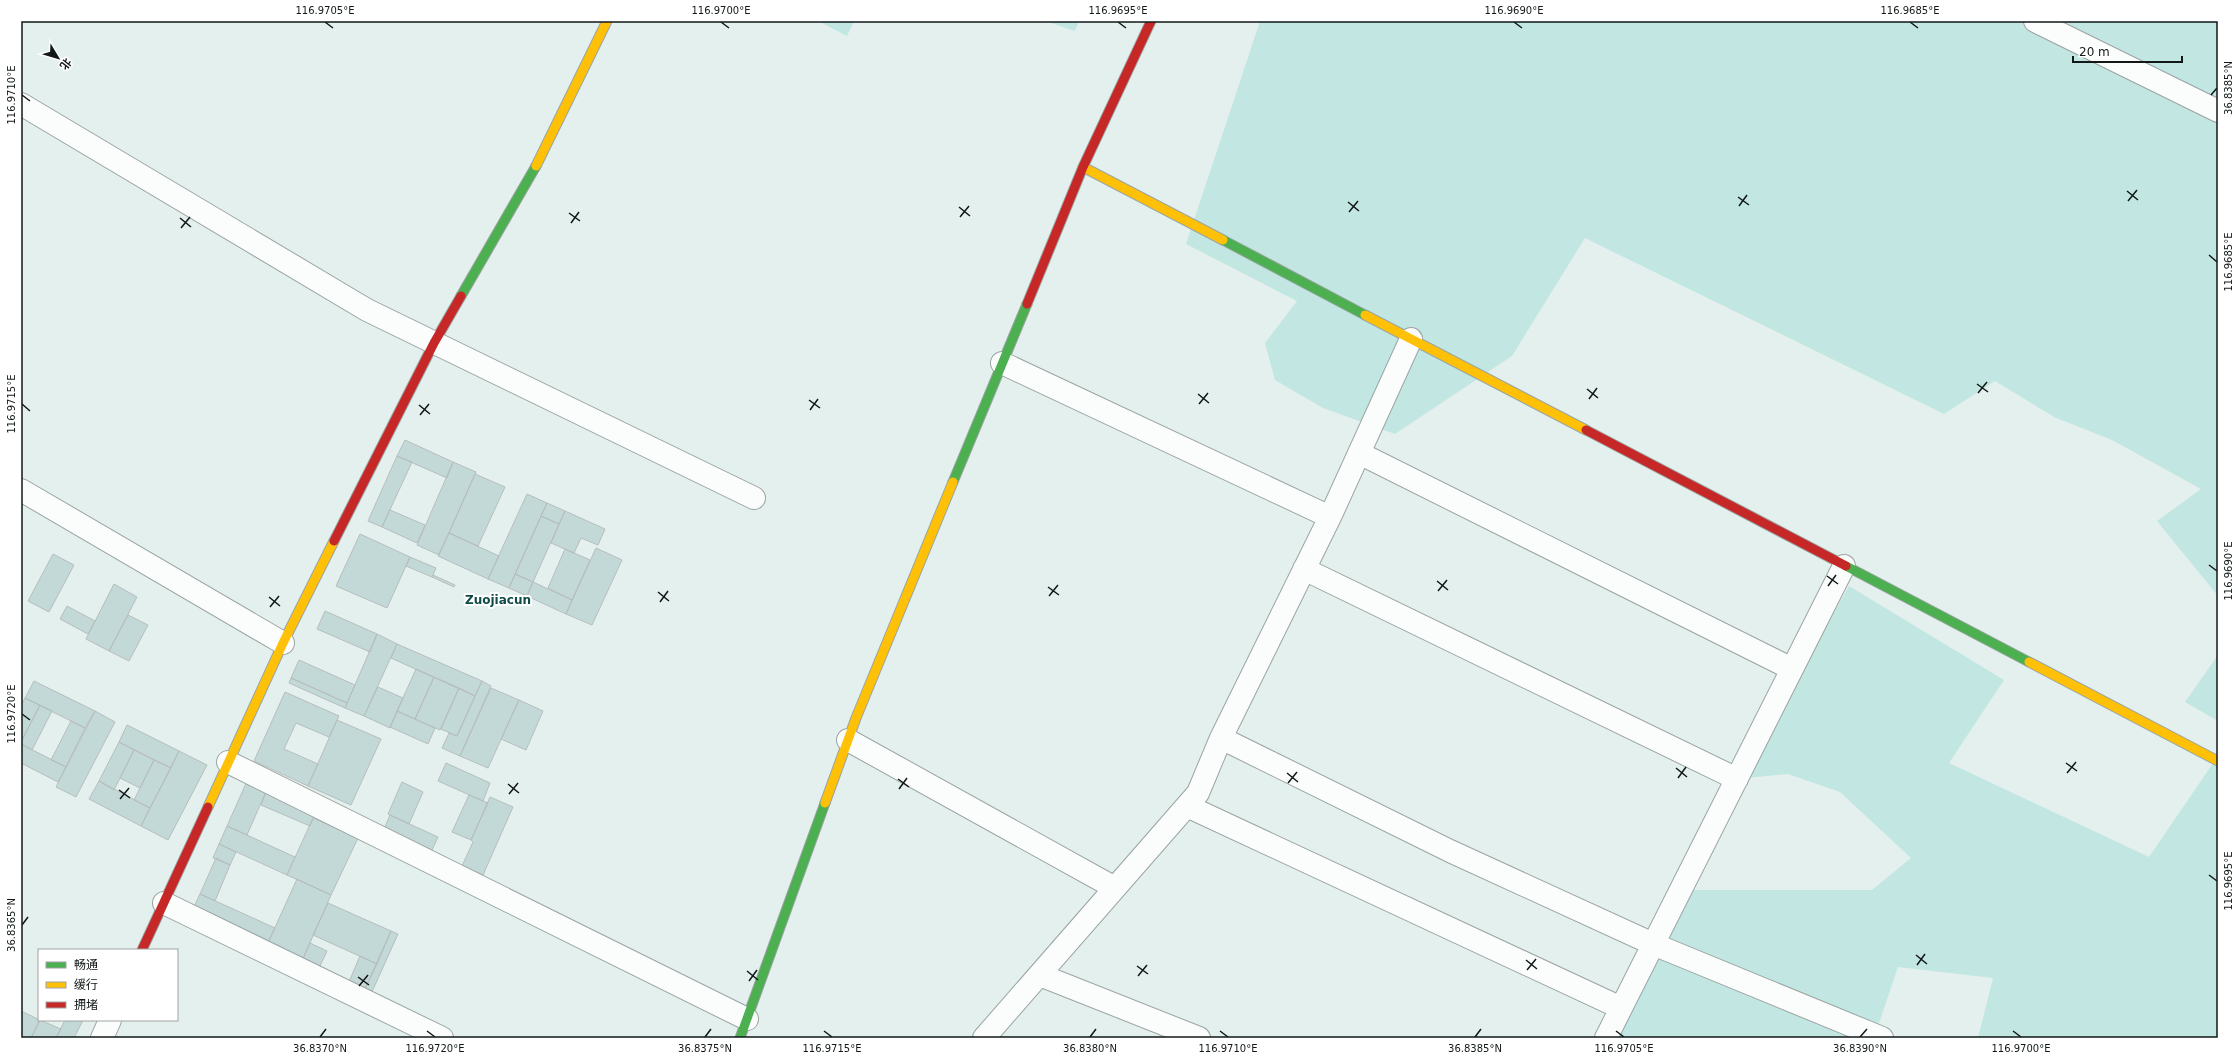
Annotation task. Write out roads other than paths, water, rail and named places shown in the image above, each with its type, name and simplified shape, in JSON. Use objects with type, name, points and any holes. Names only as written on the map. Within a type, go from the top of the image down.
[{"type":"street","points":[[142,949],[283,643],[434,343],[541,158],[607,21]]},
{"type":"street","points":[[228,762],[743,1028],[848,740],[1083,167],[1151,21]]},
{"type":"street","points":[[2035,21],[2218,111]]},
{"type":"street","points":[[21,104],[367,310],[754,498]]},
{"type":"street","points":[[1083,167],[2218,761]]},
{"type":"street","points":[[984,1038],[1198,793],[1221,738],[1330,517],[1411,340]]},
{"type":"street","points":[[1002,363],[1330,517]]},
{"type":"street","points":[[1359,453],[1792,669]]},
{"type":"street","points":[[21,490],[283,643]]},
{"type":"street","points":[[1606,1038],[1844,566]]},
{"type":"street","points":[[1304,569],[1737,779]]},
{"type":"street","points":[[1221,738],[1450,851],[1653,944],[1882,1038]]},
{"type":"street","points":[[848,740],[1115,888]]},
{"type":"street","points":[[1187,806],[1621,1008]]},
{"type":"street","points":[[164,903],[442,1038]]},
{"type":"street","points":[[1040,975],[1199,1038]]},
{"type":"street","points":[[102,1038],[110,1021]]},
{"type":"district","name":"Zuojiacun","points":[[498,600]]}]
